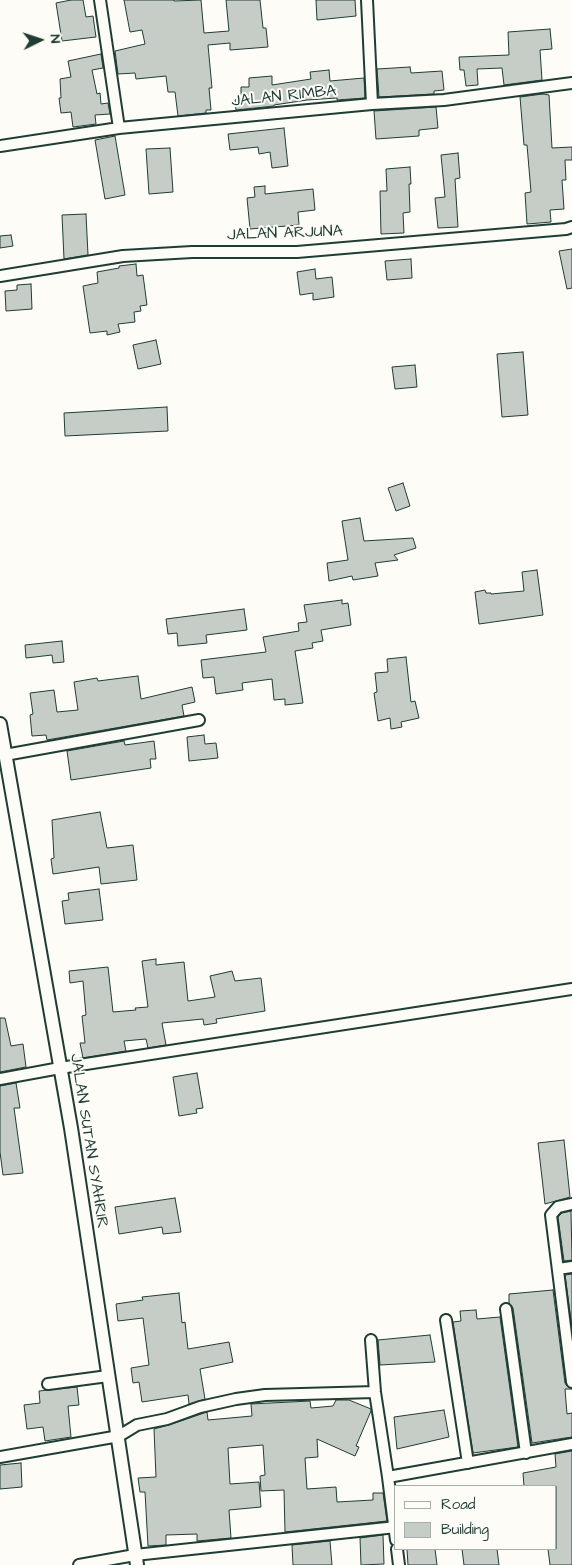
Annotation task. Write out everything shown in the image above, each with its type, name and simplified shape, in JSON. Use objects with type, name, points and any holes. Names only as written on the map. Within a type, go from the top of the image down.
[{"type":"street","points":[[100,0],[119,128]]},
{"type":"street","points":[[367,0],[372,104]]},
{"type":"street","name":"JALAN RIMBA","points":[[0,146],[119,128],[372,104],[444,100],[572,83]]},
{"type":"street","name":"JALAN ARJUNA","points":[[0,276],[123,256],[192,252],[297,252],[572,227]]},
{"type":"street","points":[[5,755],[198,720]]},
{"type":"street","name":"JALAN SUTAN SYAHRIR","points":[[0,724],[70,1128],[136,1560]]},
{"type":"street","points":[[0,1079],[60,1068],[572,989]]},
{"type":"street","points":[[572,1204],[558,1207],[551,1215],[558,1269],[569,1326],[572,1382]]},
{"type":"street","points":[[558,1269],[572,1267]]},
{"type":"street","points":[[506,1309],[526,1453]]},
{"type":"street","points":[[446,1320],[468,1462]]},
{"type":"street","points":[[371,1340],[375,1392],[394,1520]]},
{"type":"street","points":[[48,1384],[108,1376]]},
{"type":"street","points":[[0,1457],[118,1436],[137,1425],[167,1419],[200,1407],[236,1399],[265,1395],[375,1392]]},
{"type":"street","points":[[388,1477],[572,1444]]},
{"type":"street","points":[[79,1565],[136,1560],[394,1527]]},
{"type":"street","points":[[397,1550],[399,1565]]},
{"type":"building","points":[[83,0],[86,17],[93,16],[96,37],[62,41],[56,3]]},
{"type":"building","points":[[124,0],[201,0],[204,33],[229,31],[226,0],[260,0],[263,28],[266,28],[268,47],[230,50],[230,43],[208,45],[212,88],[209,88],[211,110],[206,110],[206,113],[178,116],[175,92],[168,92],[166,76],[136,79],[135,73],[118,74],[115,51],[145,44],[142,30],[130,32]]},
{"type":"building","points":[[316,0],[355,0],[356,16],[317,20]]},
{"type":"building","points":[[550,29],[552,49],[540,50],[542,80],[504,85],[502,68],[477,69],[478,85],[466,86],[464,70],[460,70],[459,57],[509,55],[508,32]]},
{"type":"building","points":[[101,54],[103,68],[92,70],[97,94],[100,93],[101,104],[108,103],[110,114],[95,115],[96,124],[73,127],[71,112],[61,113],[59,98],[61,98],[60,79],[71,77],[68,61]]},
{"type":"building","points":[[410,67],[411,73],[442,71],[444,90],[434,91],[434,94],[379,97],[377,69]]},
{"type":"building","points":[[329,70],[330,81],[364,78],[365,98],[307,100],[236,110],[235,100],[241,98],[241,87],[249,87],[249,78],[272,76],[272,85],[311,79],[310,72]]},
{"type":"building","points":[[549,95],[552,148],[572,147],[572,160],[565,160],[566,180],[562,180],[564,209],[550,210],[551,222],[527,224],[525,193],[531,192],[527,145],[524,145],[520,97]]},
{"type":"building","points":[[436,107],[438,128],[419,130],[419,136],[376,139],[374,111]]},
{"type":"building","points":[[284,128],[288,166],[272,168],[270,152],[259,154],[258,147],[230,150],[228,134]]},
{"type":"building","points":[[115,136],[125,195],[105,199],[95,140]]},
{"type":"building","points":[[170,148],[173,192],[149,194],[146,149]]},
{"type":"building","points":[[458,153],[460,178],[455,179],[458,227],[438,228],[435,198],[445,197],[441,155]]},
{"type":"building","points":[[410,167],[410,212],[403,213],[404,233],[381,234],[380,191],[387,191],[386,169]]},
{"type":"building","points":[[265,186],[265,194],[313,189],[315,210],[298,212],[299,225],[250,229],[247,198],[255,197],[254,187]]},
{"type":"building","points":[[86,214],[88,255],[64,259],[62,215]]},
{"type":"building","points":[[11,235],[13,246],[0,248],[0,236]]},
{"type":"building","points":[[572,249],[572,288],[567,289],[559,251]]},
{"type":"building","points":[[411,259],[412,278],[387,280],[385,261]]},
{"type":"building","points":[[136,264],[137,276],[143,275],[147,305],[140,306],[141,311],[134,312],[135,322],[118,324],[120,332],[107,335],[107,331],[90,333],[83,286],[98,283],[97,272]]},
{"type":"building","points":[[315,269],[316,279],[332,277],[334,297],[313,300],[313,293],[300,295],[297,272]]},
{"type":"building","points":[[31,284],[32,309],[6,311],[5,291],[17,290],[17,285]]},
{"type":"building","points":[[156,340],[161,364],[138,369],[133,345]]},
{"type":"building","points":[[523,352],[528,415],[502,417],[497,354]]},
{"type":"building","points":[[415,365],[417,387],[395,389],[392,367]]},
{"type":"building","points":[[167,407],[168,431],[65,436],[64,413]]},
{"type":"building","points":[[403,483],[410,506],[396,511],[388,488]]},
{"type":"building","points":[[360,518],[364,541],[413,538],[416,548],[394,555],[398,560],[375,563],[378,576],[353,580],[352,576],[329,581],[327,563],[348,560],[342,521]]},
{"type":"building","points":[[537,570],[543,615],[479,624],[475,592],[485,590],[486,593],[491,594],[524,591],[522,572]]},
{"type":"building","points":[[342,600],[342,604],[348,603],[351,625],[321,630],[323,641],[312,643],[313,648],[295,651],[303,703],[285,705],[285,699],[274,700],[272,679],[242,683],[243,690],[216,694],[214,677],[203,678],[201,660],[266,652],[263,637],[299,631],[298,623],[307,622],[304,605]]},
{"type":"building","points":[[244,609],[247,630],[206,635],[207,643],[178,646],[177,633],[168,634],[166,619]]},
{"type":"building","points":[[62,641],[64,662],[53,663],[52,655],[26,658],[25,645]]},
{"type":"building","points":[[406,657],[411,702],[415,701],[419,718],[401,722],[402,727],[391,729],[390,718],[378,721],[374,693],[377,692],[375,673],[388,672],[387,659]]},
{"type":"building","points":[[138,676],[141,699],[192,687],[195,702],[182,705],[184,716],[47,740],[46,735],[32,736],[30,715],[33,714],[30,693],[54,690],[57,712],[78,710],[74,682],[97,678],[98,681]]},
{"type":"building","points":[[204,735],[205,744],[216,743],[218,758],[189,761],[187,737]]},
{"type":"building","points":[[124,741],[125,745],[154,741],[156,759],[150,759],[151,768],[71,780],[67,751]]},
{"type":"building","points":[[100,812],[107,848],[133,845],[137,880],[101,884],[99,867],[53,874],[51,859],[54,858],[52,820]]},
{"type":"building","points":[[99,889],[103,920],[65,924],[62,901],[69,900],[68,893]]},
{"type":"building","points":[[156,959],[156,965],[184,962],[188,1001],[215,997],[210,976],[232,971],[235,981],[261,978],[265,1011],[216,1019],[217,1023],[204,1025],[203,1019],[162,1023],[166,1045],[148,1048],[146,1039],[124,1041],[126,1051],[83,1058],[80,1043],[85,1043],[82,1016],[86,1015],[83,981],[70,983],[69,971],[108,967],[113,1012],[136,1010],[135,1008],[148,1007],[142,961]]},
{"type":"building","points":[[0,1018],[5,1018],[11,1046],[23,1044],[26,1067],[0,1072]]},
{"type":"building","points":[[197,1073],[203,1108],[196,1109],[197,1113],[179,1116],[173,1077]]},
{"type":"building","points":[[16,1083],[20,1108],[14,1108],[23,1173],[3,1175],[0,1152],[0,1086]]},
{"type":"building","points":[[564,1140],[570,1197],[545,1204],[538,1143]]},
{"type":"building","points":[[175,1198],[181,1232],[163,1234],[162,1227],[119,1234],[115,1207]]},
{"type":"building","points":[[571,1211],[572,1260],[564,1261],[558,1217],[562,1213]]},
{"type":"building","points":[[572,1274],[572,1327],[565,1275]]},
{"type":"building","points":[[553,1290],[565,1383],[572,1389],[565,1389],[567,1414],[572,1413],[572,1437],[532,1443],[513,1308],[509,1303],[509,1294]]},
{"type":"building","points":[[179,1293],[182,1323],[185,1322],[188,1349],[229,1342],[233,1362],[200,1369],[205,1399],[189,1404],[188,1395],[142,1402],[139,1382],[133,1383],[131,1368],[149,1365],[143,1318],[118,1321],[116,1304],[143,1300],[142,1297]]},
{"type":"building","points":[[476,1310],[477,1319],[500,1317],[518,1447],[473,1453],[453,1322],[461,1321],[460,1311]]},
{"type":"building","points":[[430,1335],[435,1362],[380,1365],[378,1340]]},
{"type":"building","points":[[77,1387],[79,1405],[68,1406],[71,1437],[45,1441],[43,1427],[27,1429],[24,1405],[40,1403],[39,1391]]},
{"type":"building","points":[[336,1400],[349,1400],[371,1409],[371,1411],[356,1446],[359,1447],[355,1456],[317,1439],[318,1457],[305,1458],[307,1489],[336,1487],[337,1502],[373,1500],[373,1493],[383,1493],[387,1521],[285,1532],[284,1490],[261,1491],[260,1476],[265,1475],[263,1445],[228,1448],[230,1484],[259,1482],[261,1507],[229,1510],[231,1538],[197,1541],[197,1534],[166,1535],[166,1545],[148,1546],[145,1492],[140,1492],[138,1478],[156,1477],[154,1429],[207,1412],[208,1420],[252,1416],[251,1404],[310,1401],[311,1408],[333,1406]]},
{"type":"building","points":[[444,1410],[449,1437],[397,1449],[394,1417]]},
{"type":"building","points":[[572,1451],[572,1565],[550,1565],[548,1550],[557,1550],[557,1485],[524,1485],[523,1473],[556,1467],[555,1454]]},
{"type":"building","points":[[21,1463],[22,1487],[0,1489],[0,1465]]},
{"type":"building","points":[[383,1535],[384,1564],[361,1565],[360,1538]]},
{"type":"building","points":[[330,1541],[332,1565],[293,1565],[292,1545]]},
{"type":"building","points":[[407,1550],[435,1550],[437,1565],[408,1565]]},
{"type":"building","points":[[462,1550],[497,1550],[499,1565],[464,1565]]}]
